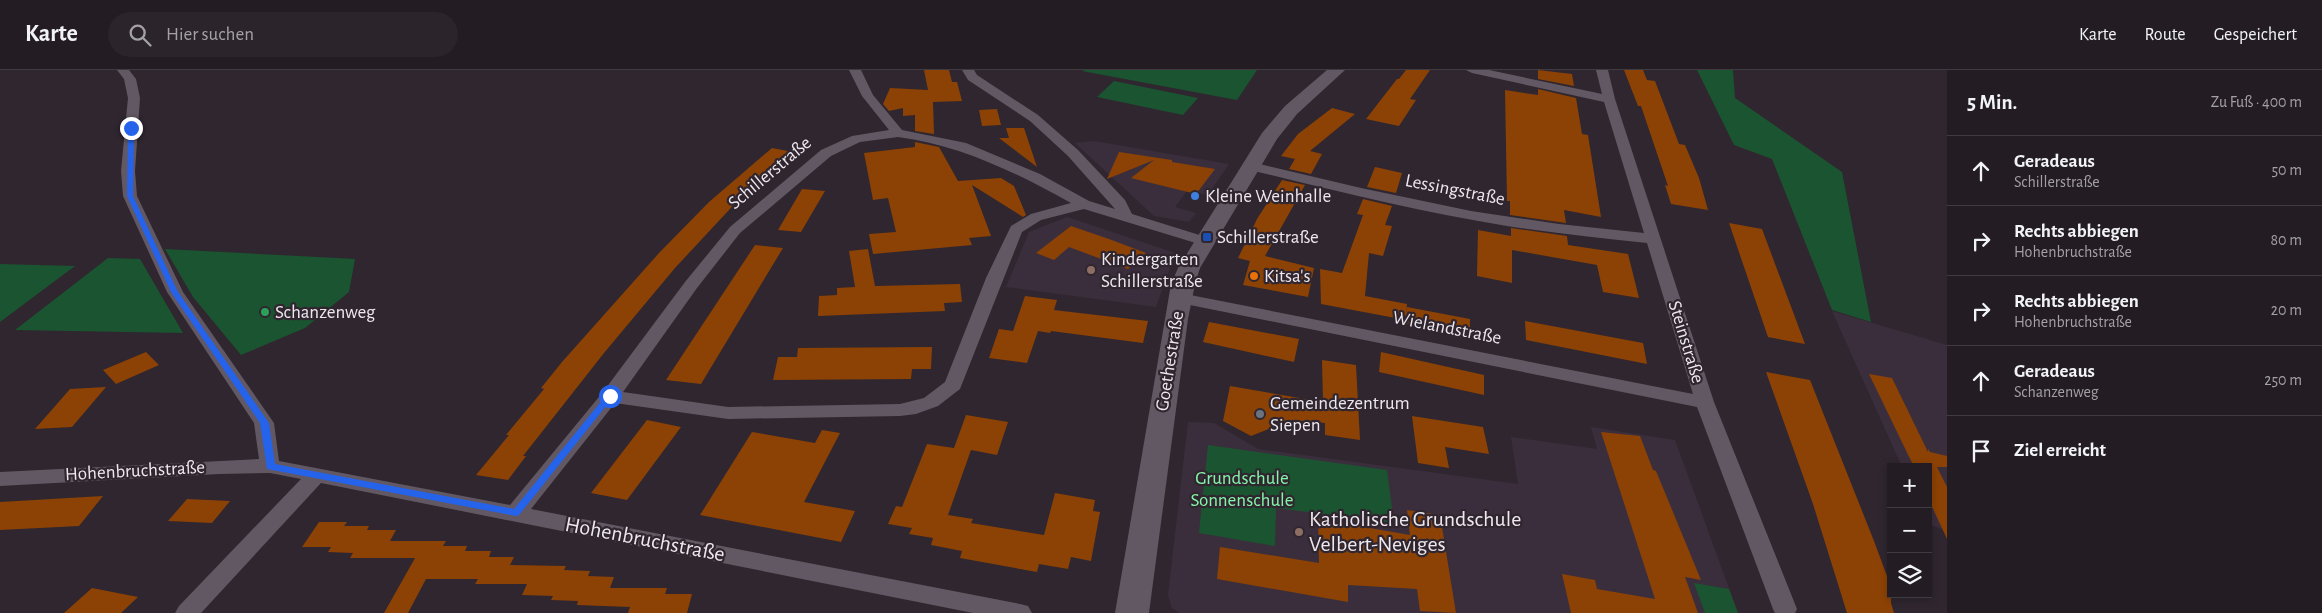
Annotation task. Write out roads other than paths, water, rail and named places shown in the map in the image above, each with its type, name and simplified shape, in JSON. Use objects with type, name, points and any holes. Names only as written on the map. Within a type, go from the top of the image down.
[{"type":"street","points":[[123,70],[130,79],[134,98],[128,171],[130,196],[174,292],[264,423],[270,466]]},
{"type":"street","points":[[855,70],[859,83],[898,133]]},
{"type":"street","points":[[968,70],[972,77],[1034,118],[1073,153],[1120,203],[1126,217]]},
{"type":"street","name":"Goethestraße","points":[[1132,613],[1180,298],[1189,268],[1269,137],[1290,110],[1337,70]]},
{"type":"street","points":[[1472,70],[1609,99]]},
{"type":"street","name":"Steinstraße","points":[[1602,70],[1609,99],[1655,239],[1705,402],[1785,609]]},
{"type":"street","name":"Schillerstraße","points":[[516,513],[610,396],[691,285],[735,230],[826,152],[857,139],[898,133],[921,136],[961,146],[996,159],[1084,204],[1204,241]]},
{"type":"street","name":"Lessingstraße","points":[[1251,166],[1356,192],[1458,212],[1544,227],[1655,239]]},
{"type":"street","points":[[610,396],[728,413],[900,410],[916,408],[931,402],[953,385],[994,278],[1016,229],[1036,217],[1084,204]]},
{"type":"street","name":"Wielandstraße","points":[[1180,298],[1705,402]]},
{"type":"street","name":"Hohenbruchstraße","points":[[0,479],[270,466],[1020,613]]},
{"type":"street","points":[[187,613],[318,474]]},
{"type":"place","name":"Kleine Weinhalle","points":[[1195,196]]},
{"type":"place","name":"Schillerstraße","points":[[1207,237]]},
{"type":"place","name":"Kindergarten Schillerstraße","points":[[1091,270]]},
{"type":"place","name":"Kitsa's","points":[[1254,276]]},
{"type":"place","name":"Schanzenweg","points":[[265,312]]},
{"type":"place","name":"Gemeindezentrum Siepen","points":[[1260,414]]},
{"type":"place","name":"Katholische Grundschule Velbert-Neviges","points":[[1299,532]]},
{"type":"park label","name":"Grundschule Sonnenschule","points":[[1242,489]]}]
